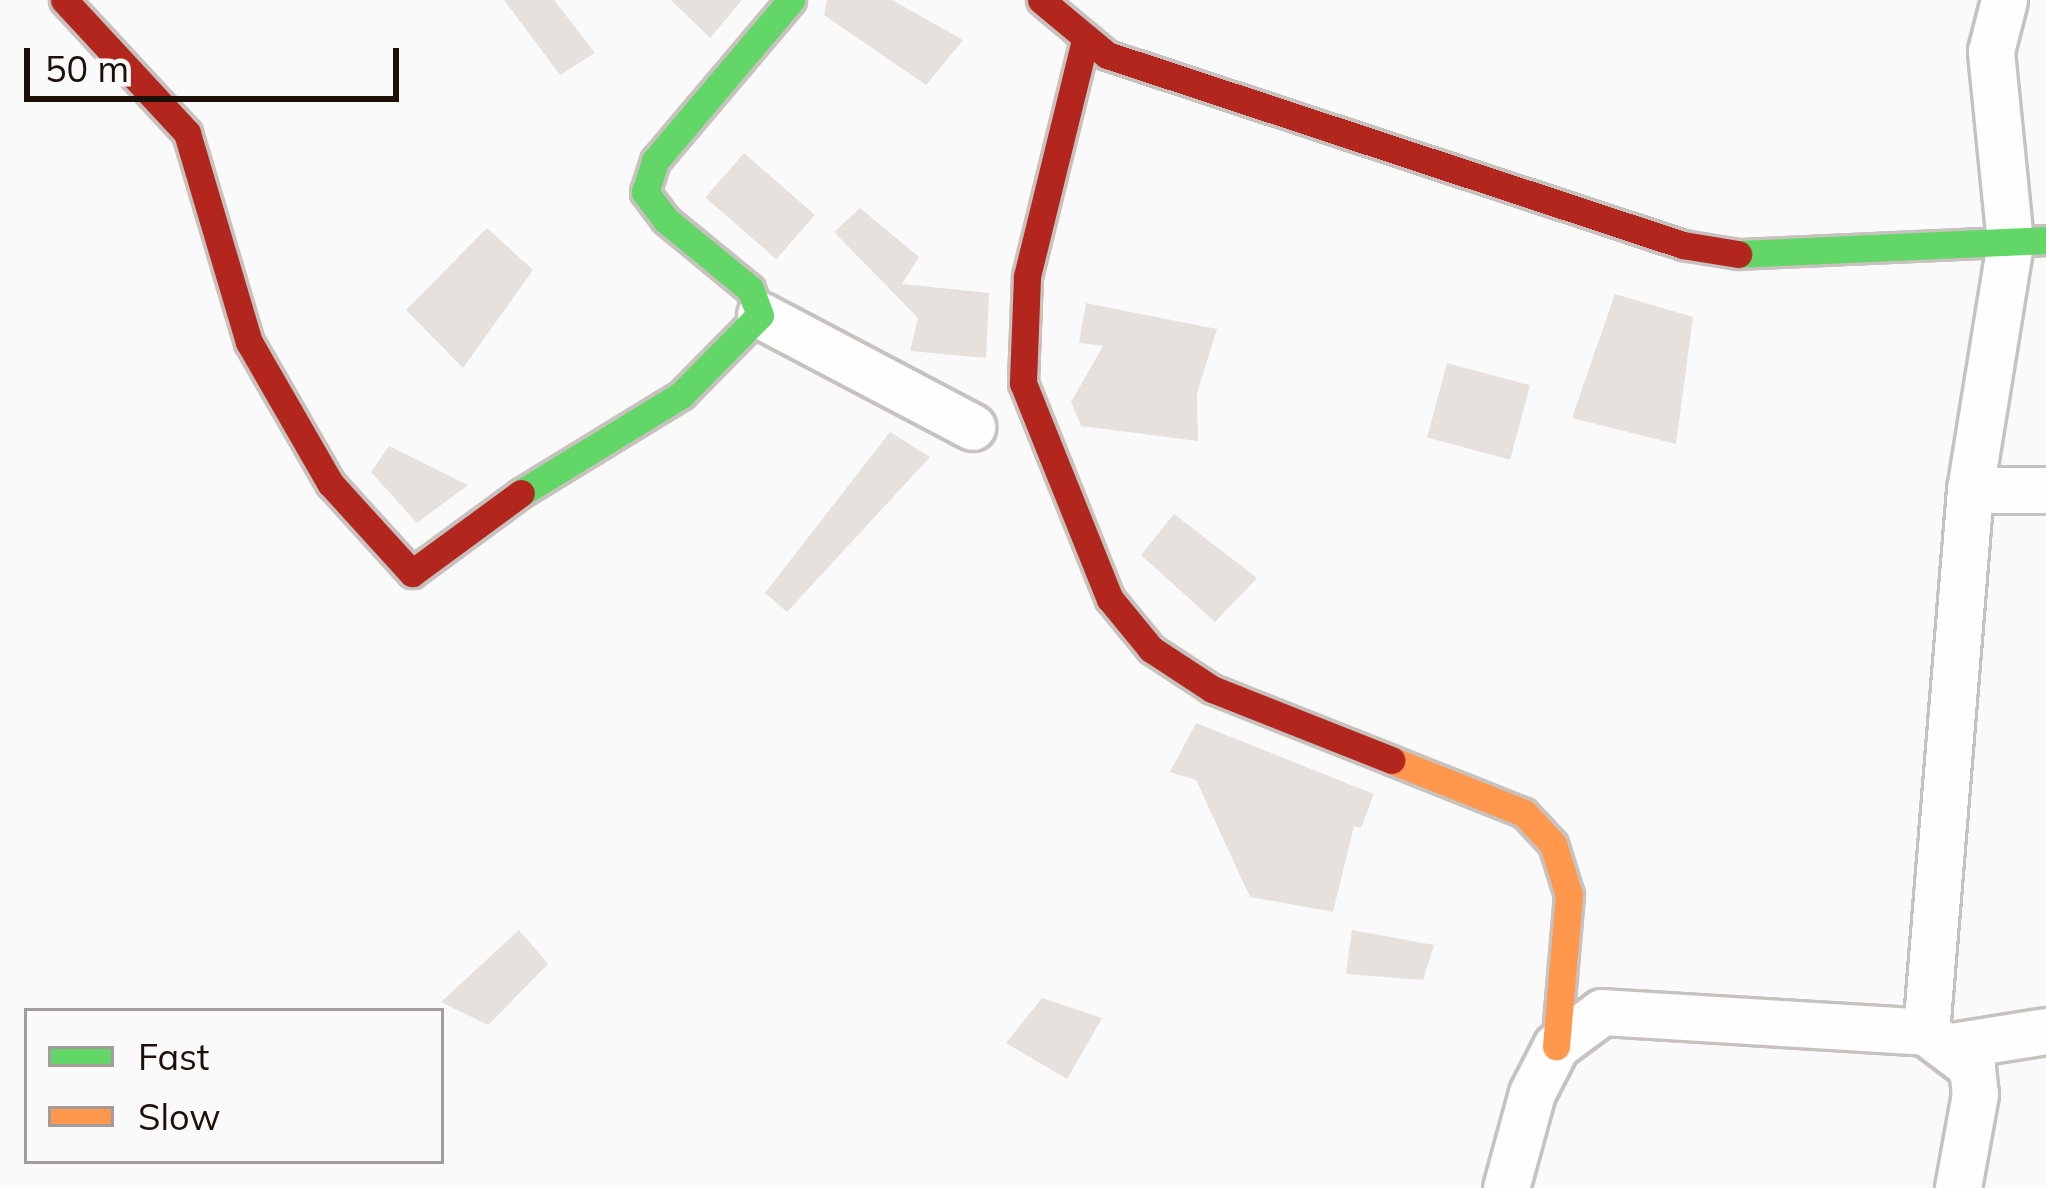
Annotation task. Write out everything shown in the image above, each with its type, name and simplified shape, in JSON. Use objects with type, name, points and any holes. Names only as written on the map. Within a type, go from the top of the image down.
[{"type":"street","points":[[64,0],[187,133],[250,342],[331,483],[404,572],[419,571],[541,478],[681,395],[760,315]]},
{"type":"street","points":[[791,0],[655,161],[645,192],[750,289],[760,315],[972,427]]},
{"type":"street","points":[[1041,0],[1107,55],[1726,255],[2028,241]]},
{"type":"street","points":[[1939,1039],[1970,490],[2028,241],[1991,51],[2004,0]]},
{"type":"street","points":[[1085,40],[1027,277],[1023,383],[1110,599],[1151,649],[1213,689],[1524,813],[1553,844],[1569,895],[1556,1046],[1532,1093],[1506,1188]]},
{"type":"street","points":[[1970,490],[2046,490]]},
{"type":"street","points":[[1556,1046],[1602,1012],[1939,1039],[2046,1031]]},
{"type":"street","points":[[1939,1039],[1972,1066],[1975,1094],[1958,1188]]},
{"type":"building","points":[[504,0],[554,0],[595,53],[560,75]]},
{"type":"building","points":[[671,0],[742,0],[710,38]]},
{"type":"building","points":[[827,0],[892,0],[963,40],[926,85],[824,15]]},
{"type":"building","points":[[744,153],[815,215],[776,259],[705,198]]},
{"type":"building","points":[[860,208],[919,257],[902,284],[989,293],[986,358],[910,351],[918,318],[834,232]]},
{"type":"building","points":[[487,228],[533,270],[463,368],[406,310]]},
{"type":"building","points":[[1615,294],[1693,317],[1676,444],[1572,418]]},
{"type":"building","points":[[1086,303],[1217,329],[1197,393],[1198,441],[1081,426],[1071,402],[1103,346],[1079,343]]},
{"type":"building","points":[[1447,363],[1530,385],[1510,460],[1427,437]]},
{"type":"building","points":[[890,432],[930,457],[787,612],[765,593]]},
{"type":"building","points":[[389,446],[468,485],[417,523],[371,472]]},
{"type":"building","points":[[1174,514],[1257,578],[1215,622],[1141,555]]},
{"type":"building","points":[[1196,723],[1374,794],[1361,828],[1354,826],[1333,912],[1250,897],[1196,780],[1170,772]]},
{"type":"building","points":[[519,930],[548,964],[488,1025],[441,1002]]},
{"type":"building","points":[[1352,930],[1434,945],[1423,980],[1346,974]]},
{"type":"building","points":[[1042,998],[1102,1018],[1067,1079],[1006,1043]]},
{"type":"traffic: fast","points":[[521,493],[681,395],[760,315],[750,289],[666,220],[645,192],[655,161],[791,0]]},
{"type":"traffic: fast","points":[[1738,254],[2046,240]]},
{"type":"traffic: slow","points":[[1391,760],[1524,813],[1553,844],[1569,895],[1556,1046]]},
{"type":"traffic: jam","points":[[64,0],[187,133],[249,342],[330,483],[412,573],[521,493]]},
{"type":"traffic: jam","points":[[1041,0],[1107,55],[1683,245],[1738,254]]},
{"type":"traffic: jam","points":[[1085,40],[1027,277],[1023,383],[1110,599],[1151,649],[1212,689],[1391,760]]}]
